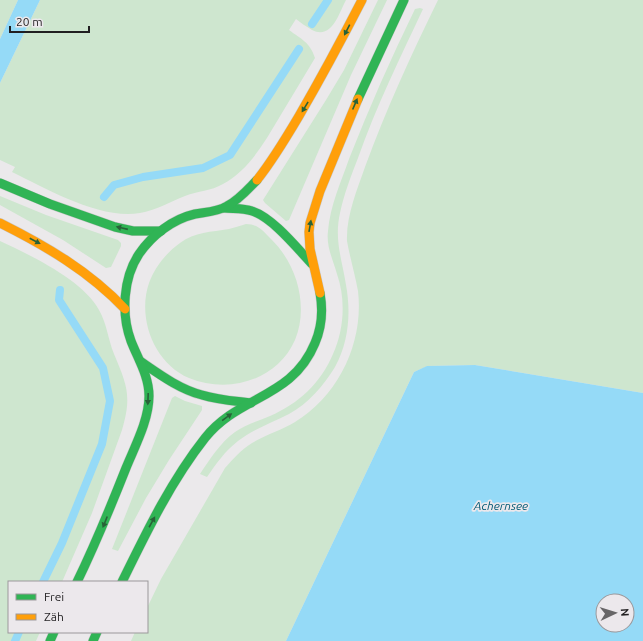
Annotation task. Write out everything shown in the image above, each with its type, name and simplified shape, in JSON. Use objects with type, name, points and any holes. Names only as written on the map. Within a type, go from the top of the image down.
[{"type":"main road","points":[[224,208],[237,200],[251,186],[287,136],[331,61],[362,0]]},
{"type":"main road","points":[[122,581],[151,523],[198,447],[219,423],[230,415],[280,388],[290,380],[300,370],[309,357],[314,346],[321,320],[322,305],[310,255],[310,222],[321,189],[360,93],[404,0]]},
{"type":"main road","points":[[0,183],[36,199],[115,227],[133,231],[161,231]]},
{"type":"main road","points":[[77,581],[102,529],[119,487],[136,444],[148,405],[147,381],[128,333],[125,309],[128,283],[134,263],[140,252],[161,231],[188,216],[224,208],[243,209],[255,212],[264,217],[312,264]]},
{"type":"main road","points":[[0,223],[39,243],[69,262],[106,289],[125,309]]},
{"type":"main road","points":[[140,361],[176,385],[189,391],[209,397],[251,403]]},
{"type":"green space","points":[[0,0],[18,0],[0,39]]},
{"type":"green space","points":[[40,0],[346,0],[334,24],[325,31],[319,32],[312,30],[296,19],[289,30],[308,44],[315,58],[262,146],[241,171],[223,184],[214,188],[185,196],[146,212],[124,214],[91,208],[74,202],[12,172],[15,167],[0,160],[0,83]]},
{"type":"green space","points":[[378,0],[387,0],[351,75],[289,220],[286,221],[263,200],[344,70]]},
{"type":"green space","points":[[438,0],[643,0],[643,393],[475,365],[428,366],[414,372],[286,641],[131,641],[135,633],[148,633],[148,606],[161,579],[225,468],[234,458],[252,443],[290,425],[311,411],[336,382],[345,366],[357,329],[359,310],[358,291],[347,241],[348,222],[359,185],[381,125]]},
{"type":"green space","points":[[415,9],[423,9],[365,139],[348,185],[340,213],[338,223],[338,241],[348,295],[348,327],[340,357],[326,381],[303,405],[289,414],[256,430],[233,445],[207,477],[200,474],[220,446],[235,432],[247,425],[280,411],[299,399],[308,391],[322,374],[333,354],[340,335],[343,304],[340,284],[328,242],[331,212],[349,159],[380,83]]},
{"type":"green space","points":[[0,196],[46,215],[118,240],[121,243],[121,246],[111,267],[106,268],[63,240],[0,205]]},
{"type":"green space","points":[[246,224],[254,225],[263,231],[280,249],[288,261],[298,286],[301,313],[299,327],[295,340],[287,354],[264,374],[235,384],[219,385],[204,383],[189,378],[177,371],[166,362],[158,351],[151,338],[145,310],[149,283],[154,271],[166,256],[186,239],[197,235]]},
{"type":"green space","points":[[0,241],[26,253],[55,270],[69,279],[91,299],[99,310],[104,321],[125,383],[127,391],[127,408],[122,430],[92,513],[62,581],[8,581],[8,633],[40,633],[36,641],[0,641]]},
{"type":"green space","points":[[175,396],[185,401],[202,406],[202,410],[146,498],[118,551],[112,549],[172,398]]},
{"type":"water","points":[[18,0],[40,0],[0,83],[0,39]]},
{"type":"water","name":"Achernsee","points":[[475,365],[643,393],[643,641],[286,641],[414,372],[427,366]]},
{"type":"waterway","points":[[312,24],[328,0]]},
{"type":"waterway","points":[[104,197],[114,185],[143,177],[203,168],[230,155],[299,49]]},
{"type":"waterway","points":[[43,581],[62,543],[102,444],[110,401],[103,368],[59,300],[60,290]]},
{"type":"waterway","points":[[15,641],[19,633]]},
{"type":"traffic: fast","points":[[358,99],[404,0]]},
{"type":"traffic: fast","points":[[77,581],[103,525],[147,414],[149,389],[143,368],[131,341],[125,308],[127,285],[134,264],[139,254],[150,240],[171,224],[187,216],[215,211],[231,204],[257,180]]},
{"type":"traffic: fast","points":[[0,183],[50,204],[115,227],[133,231],[161,231]]},
{"type":"traffic: fast","points":[[224,208],[245,209],[260,214],[276,226],[312,264]]},
{"type":"traffic: fast","points":[[122,581],[170,490],[205,438],[233,413],[279,386],[293,375],[305,361],[315,343],[319,331],[322,312],[320,293]]},
{"type":"traffic: fast","points":[[140,361],[185,389],[208,397],[251,403]]},
{"type":"traffic: fast","points":[[50,641],[54,633]]},
{"type":"traffic: fast","points":[[93,641],[97,633]]},
{"type":"traffic: slow","points":[[257,180],[274,157],[299,116],[362,0]]},
{"type":"traffic: slow","points":[[320,293],[310,249],[310,223],[320,191],[358,99]]},
{"type":"traffic: slow","points":[[0,223],[50,250],[82,271],[111,295],[125,309]]}]
